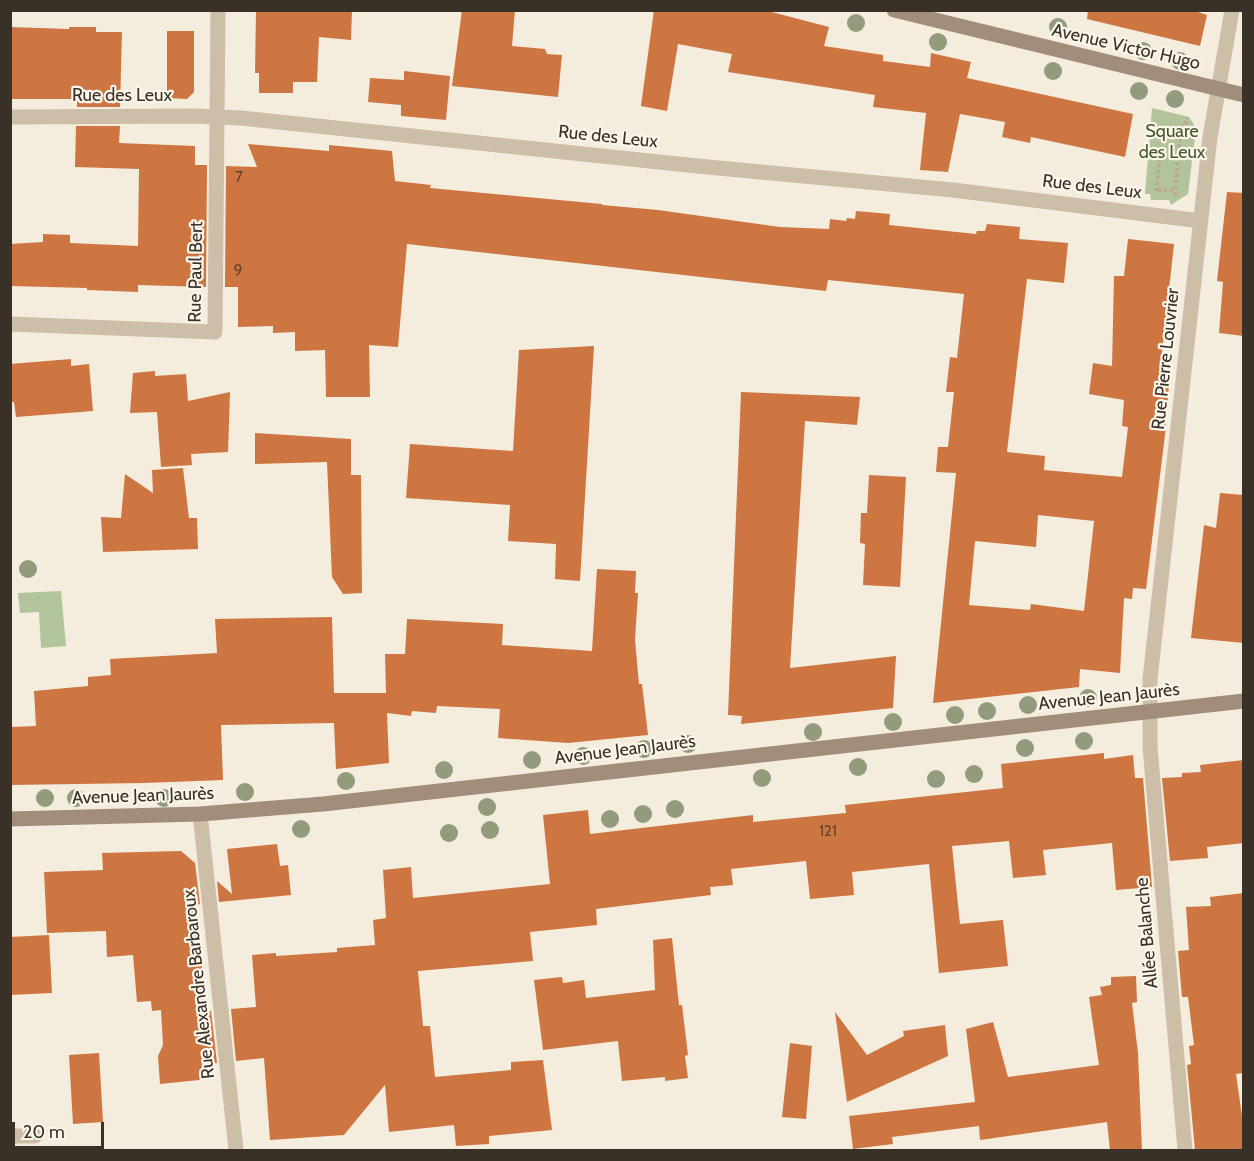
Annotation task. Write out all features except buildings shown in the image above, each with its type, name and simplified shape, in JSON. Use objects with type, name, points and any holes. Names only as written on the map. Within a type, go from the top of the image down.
[{"type":"street","name":"Rue Paul Bert","points":[[10,324],[215,332],[218,10]]},
{"type":"street","name":"Avenue Victor Hugo","points":[[894,10],[1244,95]]},
{"type":"street","name":"Rue Pierre Louvrier","points":[[1150,713],[1150,679],[1210,137],[1232,10]]},
{"type":"street","name":"Rue des Leux","points":[[10,117],[217,117],[953,190],[1201,221]]},
{"type":"street","name":"Avenue Jean Jaurès","points":[[10,819],[200,814],[323,804],[1244,701]]},
{"type":"street","name":"Allée Balanche","points":[[1150,713],[1150,747],[1185,1150]]},
{"type":"street","name":"Rue Alexandre Barbaroux","points":[[200,814],[236,1150]]},
{"type":"street","points":[[10,1136],[35,1136]]},
{"type":"path","points":[[1176,202],[1180,134],[1189,117]]},
{"type":"path","points":[[1175,190],[1158,190],[1163,132],[1180,134]]},
{"type":"green space","name":"Square des Leux","points":[[1152,108],[1189,117],[1196,128],[1188,194],[1171,205],[1169,200],[1151,200],[1150,194],[1145,194]]},
{"type":"green space","points":[[61,591],[66,646],[41,648],[39,612],[20,613],[18,593]]}]
